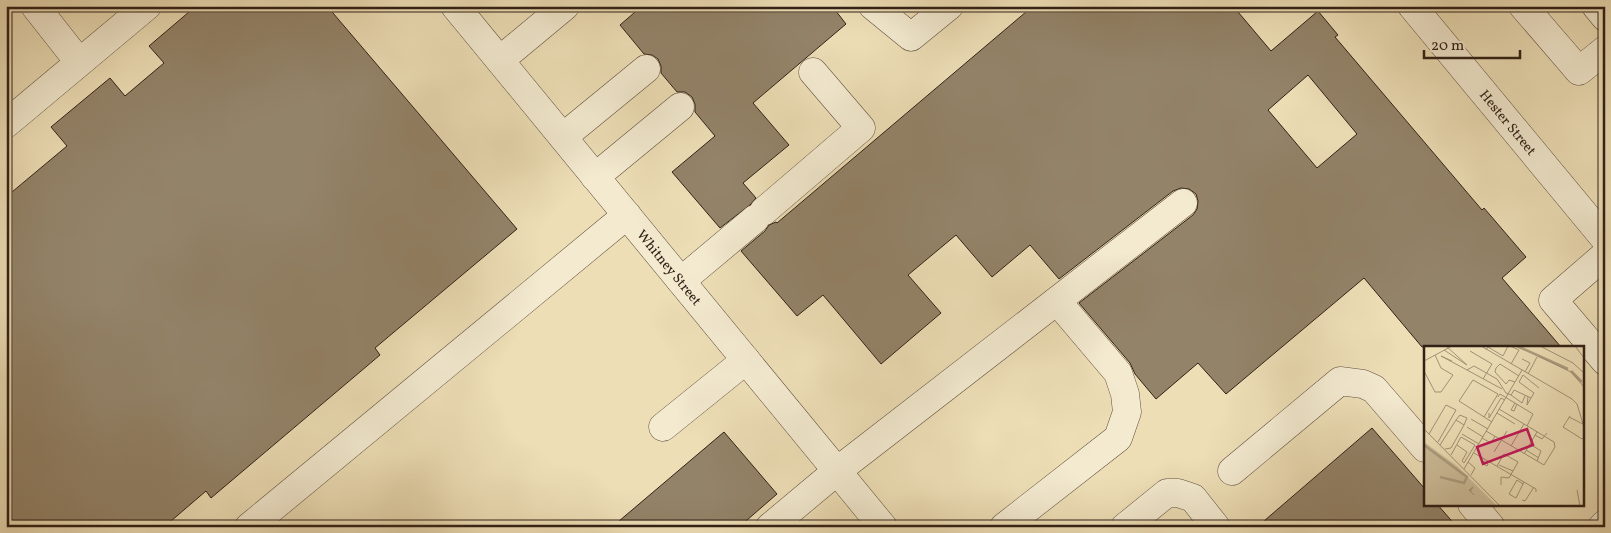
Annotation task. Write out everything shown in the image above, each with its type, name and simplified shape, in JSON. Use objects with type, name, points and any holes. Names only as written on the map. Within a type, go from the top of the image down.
[{"type":"street","points":[[34,6],[79,62]]},
{"type":"street","points":[[6,124],[147,6]]},
{"type":"street","name":"Whitney Street","points":[[455,6],[837,471],[875,524]]},
{"type":"street","points":[[500,60],[565,6]]},
{"type":"street","points":[[873,6],[911,37],[949,6]]},
{"type":"street","name":"Hester Street","points":[[1412,6],[1603,239]]},
{"type":"street","points":[[1523,6],[1579,71],[1605,50]]},
{"type":"street","points":[[1596,6],[1605,17]]},
{"type":"street","points":[[562,137],[646,69]]},
{"type":"street","points":[[681,281],[861,128],[812,72]]},
{"type":"street","points":[[595,177],[680,107]]},
{"type":"street","points":[[770,527],[837,471],[1183,203]]},
{"type":"street","points":[[249,527],[627,215]]},
{"type":"street","points":[[1603,239],[1554,300],[1605,361]]},
{"type":"street","points":[[1004,527],[1118,438],[1127,412],[1125,394],[1118,373],[1057,301]]},
{"type":"street","points":[[663,427],[746,360]]},
{"type":"street","points":[[1232,471],[1340,381],[1363,384],[1374,389],[1424,447]]},
{"type":"street","points":[[1125,527],[1167,493],[1178,493],[1192,498],[1216,527]]},
{"type":"street","points":[[1474,506],[1491,527]]},
{"type":"street","points":[[1602,527],[1605,524]]},
{"type":"building","points":[[196,6],[327,6],[517,229],[375,348],[380,355],[211,498],[206,491],[164,527],[6,527],[6,197],[67,146],[51,127],[110,78],[125,96],[164,63],[149,46]]},
{"type":"building","points":[[642,6],[832,6],[846,24],[753,103],[789,145],[743,183],[756,198],[750,205],[720,228],[672,172],[715,136],[695,112],[695,104],[692,97],[685,92],[677,92],[661,73],[658,59],[652,55],[644,54],[620,25]]},
{"type":"building","points":[[1033,6],[1233,6],[1271,51],[1318,11],[1338,35],[1335,37],[1482,210],[1484,208],[1526,257],[1502,278],[1560,346],[1422,347],[1364,278],[1226,394],[1198,363],[1156,399],[1135,374],[1130,363],[1079,303],[1193,215],[1197,209],[1198,201],[1196,194],[1189,189],[1181,188],[1173,191],[1059,279],[1030,245],[992,277],[956,235],[908,275],[941,313],[881,364],[823,295],[797,316],[741,251],[765,231],[769,225],[776,222]],"holes":[[[1308,75],[1357,134],[1317,168],[1268,110]]]},
{"type":"building","points":[[1372,428],[1424,488],[1424,506],[1439,506],[1457,527],[1257,527]]},
{"type":"building","points":[[724,432],[777,494],[739,527],[612,527]]}]
